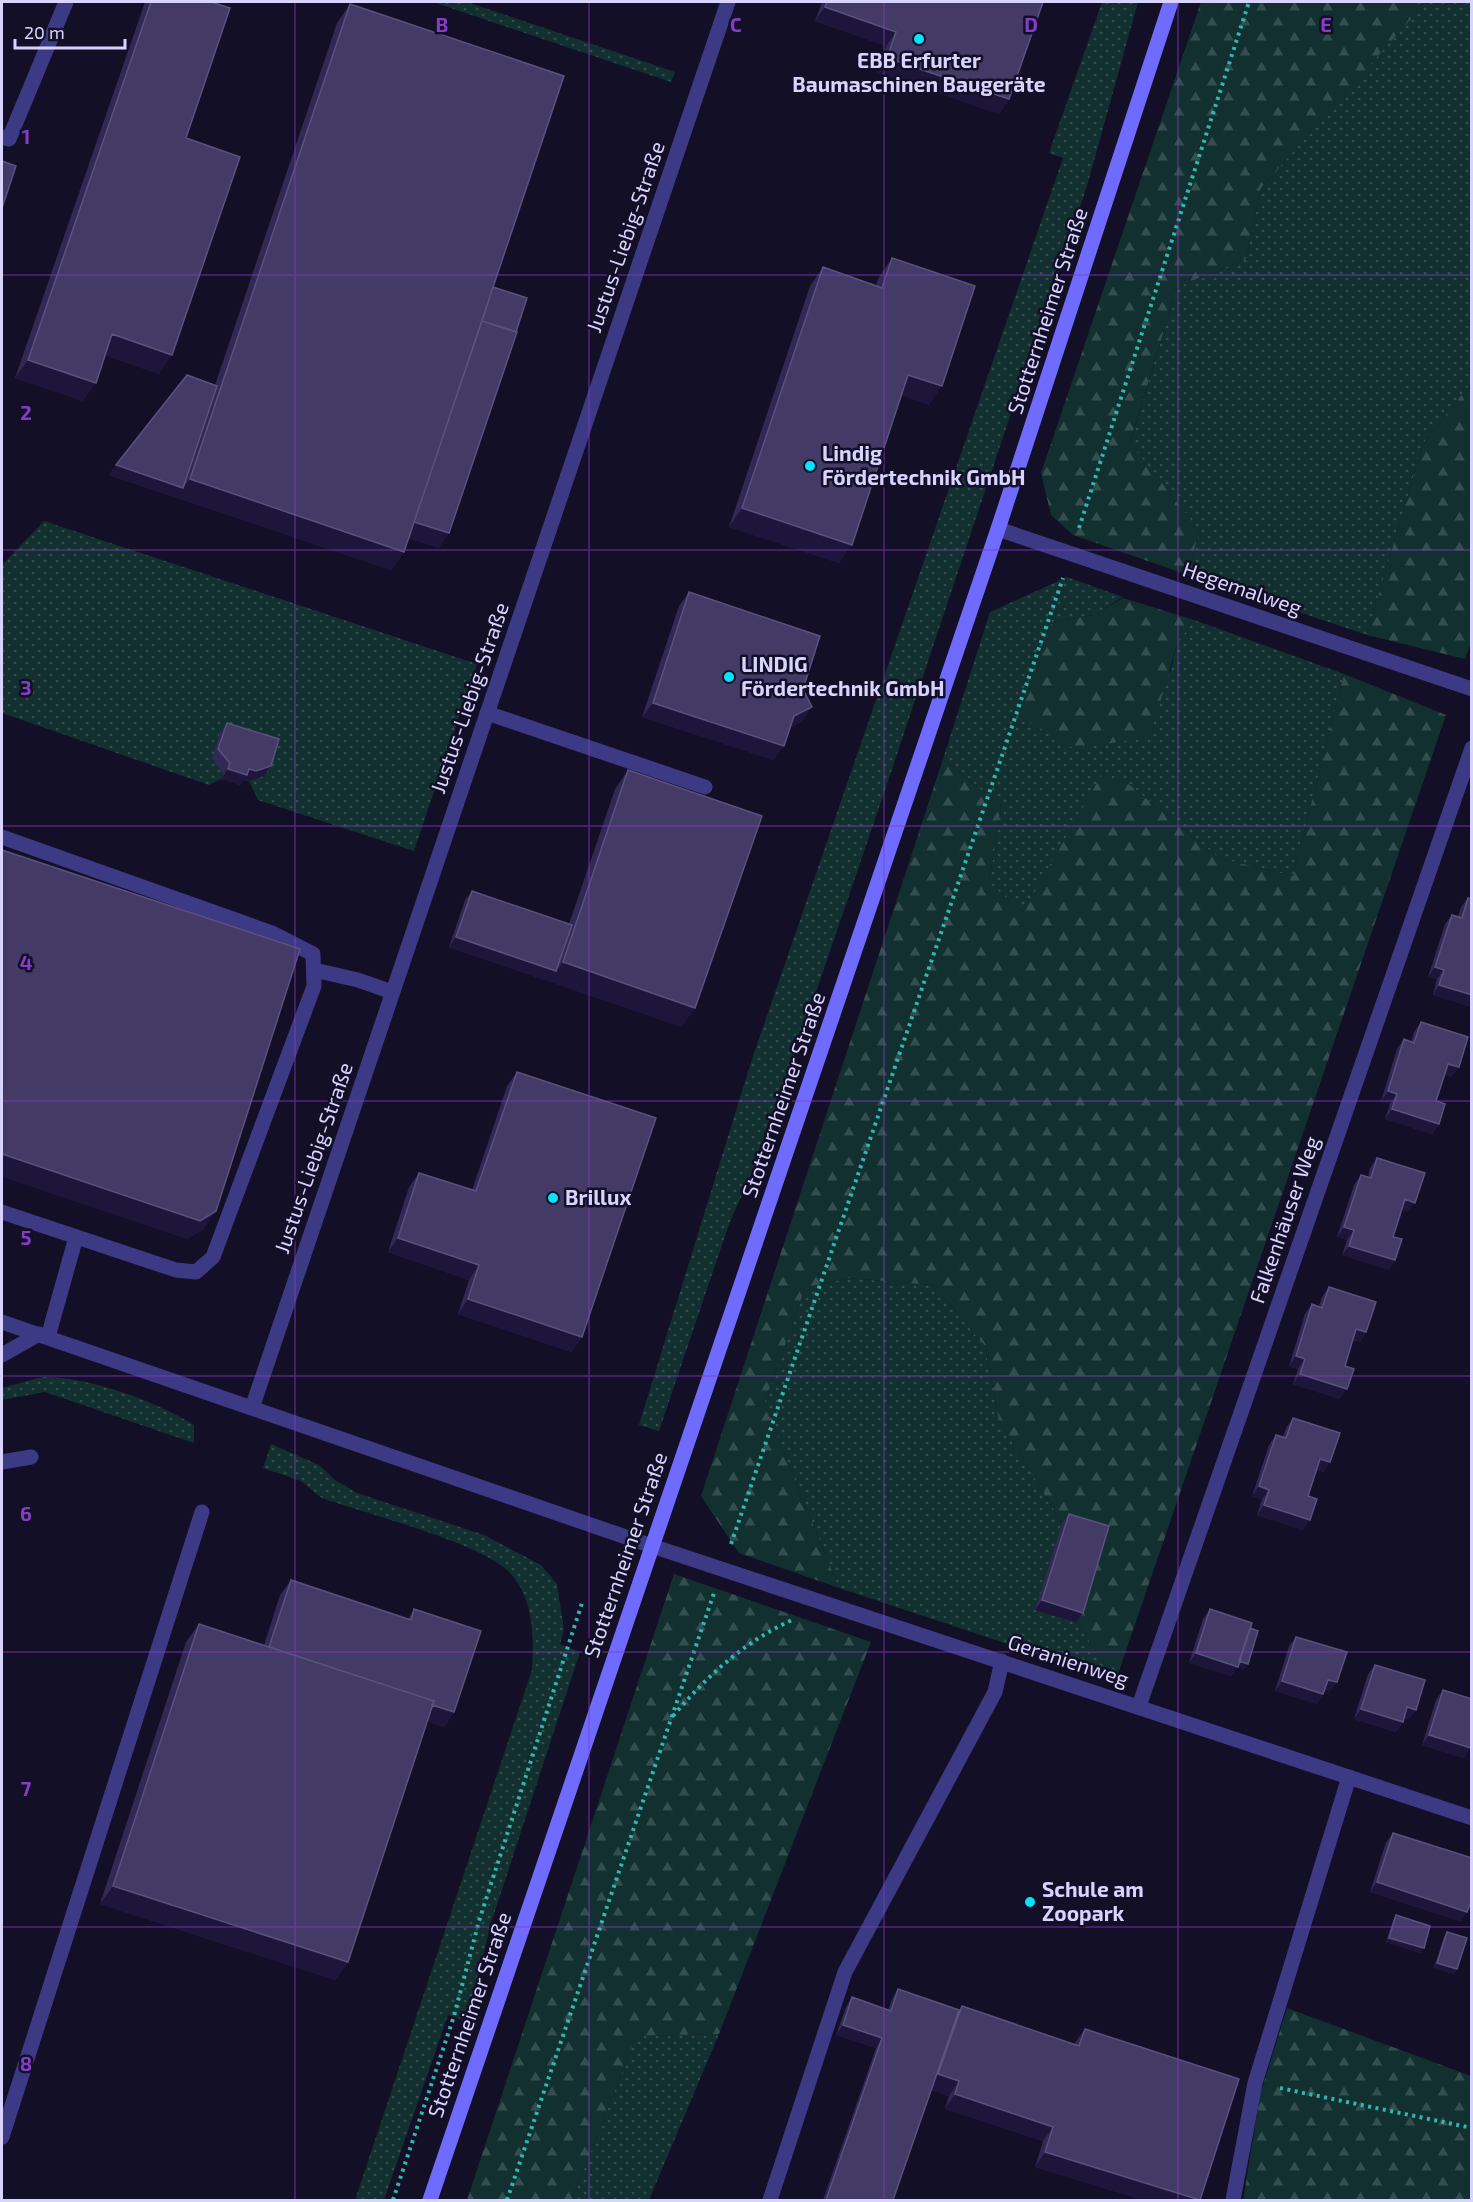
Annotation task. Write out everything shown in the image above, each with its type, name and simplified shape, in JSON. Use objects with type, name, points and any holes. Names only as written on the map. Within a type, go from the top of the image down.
[{"type":"main road","name":"Stotternheimer Straße","points":[[430,2200],[998,530],[1171,2]]},
{"type":"street","points":[[2,137],[9,139],[66,2]]},
{"type":"street","name":"Justus-Liebig-Straße","points":[[252,1408],[728,2]]},
{"type":"street","name":"Hegemalweg","points":[[998,530],[1472,689]]},
{"type":"street","points":[[487,713],[705,787]]},
{"type":"street","name":"Falkenhäuser Weg","points":[[1139,1706],[1472,748]]},
{"type":"street","points":[[2,837],[272,933],[313,954],[314,970],[314,986],[213,1257],[196,1272],[176,1270],[2,1212]]},
{"type":"street","points":[[314,970],[358,980],[392,992]]},
{"type":"street","points":[[2,1355],[44,1336],[76,1237]]},
{"type":"street","points":[[2,1322],[652,1546]]},
{"type":"street","points":[[2,1462],[31,1457]]},
{"type":"street","points":[[2,2137],[202,1512]]},
{"type":"street","name":"Geranienweg","points":[[652,1546],[1472,1818]]},
{"type":"street","points":[[770,2200],[845,1972],[995,1692],[1002,1661]]},
{"type":"street","points":[[1233,2200],[1256,2083],[1349,1777]]},
{"type":"path","points":[[507,2200],[1071,554],[1249,2]]},
{"type":"path","points":[[393,2200],[454,2016],[479,1921],[583,1600]]},
{"type":"path","points":[[671,1718],[705,1679],[764,1633],[828,1604]]},
{"type":"path","points":[[1256,2083],[1472,2128]]},
{"type":"green space","points":[[433,2],[467,2],[675,72],[671,82]]},
{"type":"green space","points":[[1102,2],[1138,2],[1087,186],[762,1150],[729,1224],[659,1431],[639,1425],[751,1062],[1063,158],[1049,153]]},
{"type":"green space","points":[[1201,2],[1413,2],[1417,12],[1261,188],[1246,259],[1177,287],[1130,443],[1199,530],[1188,575],[1073,535],[1051,515],[1041,473]]},
{"type":"green space","points":[[1413,2],[1471,2],[1471,383],[1423,444],[1367,635],[1188,575],[1199,530],[1130,444],[1177,287],[1246,259],[1261,188],[1416,12]]},
{"type":"green space","points":[[1471,383],[1472,640],[1465,659],[1367,635],[1423,444]]},
{"type":"green space","points":[[44,521],[477,664],[414,851],[258,800],[249,781],[264,776],[223,773],[221,779],[209,785],[2,713],[2,565]]},
{"type":"green space","points":[[1067,577],[1123,597],[1094,615],[1052,622],[1170,672],[1178,641],[1194,620],[1344,674],[1293,876],[1219,858],[1126,782],[1023,912],[989,883],[1001,806],[943,759],[990,612]]},
{"type":"green space","points":[[1123,598],[1194,620],[1178,641],[1150,737],[1074,749],[1016,714],[1052,622],[1094,615]]},
{"type":"green space","points":[[1344,674],[1446,715],[1116,1680],[1076,1622],[1102,1536],[1062,1523],[999,1421],[985,1346],[933,1285],[848,1278],[805,1288],[764,1404],[839,1588],[739,1553],[701,1496],[943,759],[1001,806],[989,883],[1023,912],[1101,776],[1126,782],[1219,858],[1293,876]]},
{"type":"green space","points":[[848,1278],[933,1285],[985,1346],[999,1421],[1062,1523],[1036,1610],[1076,1622],[1116,1680],[839,1588],[764,1404],[805,1288]]},
{"type":"green space","points":[[42,1377],[61,1378],[100,1386],[160,1407],[194,1425],[194,1443],[45,1392],[2,1400],[2,1388]]},
{"type":"green space","points":[[271,1444],[319,1465],[335,1480],[357,1493],[484,1535],[541,1565],[557,1584],[564,1630],[560,1644],[580,1652],[491,1923],[467,2021],[448,2015],[384,2200],[355,2200],[532,1670],[531,1619],[519,1584],[497,1563],[477,1552],[423,1530],[322,1498],[301,1481],[263,1468]]},
{"type":"green space","points":[[674,1574],[871,1642],[719,2034],[636,2036],[572,2200],[467,2200]]},
{"type":"green space","points":[[1287,2008],[1471,2076],[1471,2200],[1243,2200],[1260,2095]]},
{"type":"green space","points":[[719,2034],[649,2200],[572,2200],[636,2036]]},
{"type":"building","points":[[151,2],[211,2],[230,8],[186,138],[240,157],[172,355],[112,334],[96,383],[28,360]]},
{"type":"building","points":[[827,2],[1043,2],[1009,99],[887,58],[896,32],[825,7]]},
{"type":"building","points":[[350,4],[564,76],[404,552],[190,479]]},
{"type":"building","points":[[2,161],[16,166],[2,208]]},
{"type":"building","name":"Lindig Fördertechnik GmbH","points":[[892,258],[975,286],[942,386],[908,375],[852,545],[742,508],[823,267],[882,288]]},
{"type":"building","points":[[493,287],[527,298],[516,332],[482,321]]},
{"type":"building","points":[[482,321],[517,332],[449,533],[414,522]]},
{"type":"building","points":[[187,375],[217,386],[183,488],[116,465]]},
{"type":"building","name":"LINDIG Fördertechnik GmbH","points":[[689,592],[820,636],[803,689],[812,707],[794,716],[784,746],[653,703]]},
{"type":"building","points":[[227,723],[279,739],[271,766],[256,771],[249,769],[247,775],[228,769],[230,763],[218,749]]},
{"type":"building","points":[[628,770],[762,816],[695,1008],[563,962]]},
{"type":"building","points":[[2,850],[300,949],[216,1211],[200,1221],[2,1154]]},
{"type":"building","points":[[472,891],[572,925],[556,971],[456,937]]},
{"type":"building","points":[[1468,898],[1472,899],[1472,995],[1439,985],[1444,970],[1435,967],[1452,915],[1462,918]]},
{"type":"building","points":[[1421,1022],[1468,1037],[1459,1067],[1448,1064],[1436,1101],[1445,1104],[1439,1124],[1392,1109],[1397,1094],[1388,1091],[1404,1039],[1414,1043]]},
{"type":"building","points":[[517,1072],[656,1118],[582,1337],[468,1299],[479,1265],[398,1238],[419,1173],[476,1191]]},
{"type":"building","points":[[1377,1158],[1425,1173],[1415,1203],[1405,1199],[1393,1237],[1402,1239],[1395,1260],[1349,1246],[1354,1230],[1344,1227],[1361,1175],[1371,1178]]},
{"type":"building","points":[[1329,1287],[1376,1302],[1366,1332],[1356,1329],[1345,1366],[1354,1369],[1347,1389],[1300,1374],[1305,1359],[1296,1356],[1312,1304],[1322,1308]]},
{"type":"building","points":[[1293,1418],[1340,1433],[1330,1462],[1320,1459],[1308,1496],[1317,1499],[1310,1520],[1264,1505],[1269,1490],[1259,1486],[1276,1435],[1286,1438]]},
{"type":"building","points":[[1069,1514],[1109,1526],[1083,1613],[1042,1600]]},
{"type":"building","points":[[291,1580],[411,1620],[414,1609],[481,1631],[454,1712],[432,1705],[434,1701],[269,1647]]},
{"type":"building","points":[[1210,1609],[1252,1623],[1238,1667],[1196,1653]]},
{"type":"building","points":[[199,1624],[434,1701],[348,1962],[113,1886]]},
{"type":"building","points":[[1250,1628],[1258,1631],[1248,1664],[1239,1661]]},
{"type":"building","points":[[1296,1637],[1347,1652],[1337,1682],[1328,1680],[1323,1694],[1282,1681]]},
{"type":"building","points":[[1375,1665],[1425,1680],[1416,1710],[1407,1707],[1403,1722],[1361,1709]]},
{"type":"building","points":[[1443,1690],[1472,1699],[1471,1748],[1429,1735]]},
{"type":"building","points":[[1393,1833],[1472,1858],[1472,1899],[1467,1912],[1377,1882]]},
{"type":"building","points":[[1396,1915],[1430,1926],[1424,1948],[1389,1938]]},
{"type":"building","points":[[1447,1932],[1467,1938],[1457,1969],[1437,1963]]},
{"type":"building","points":[[898,1989],[959,2010],[893,2200],[826,2200],[882,2038],[843,2025],[852,1997],[891,2011]]},
{"type":"building","points":[[962,2006],[1079,2046],[1085,2029],[1239,2079],[1200,2200],[1045,2152],[1053,2127],[955,2094],[959,2081],[938,2074]]},
{"type":"place","name":"EBB Erfurter Baumaschinen Baugeräte","points":[[919,39]]},
{"type":"place","name":"Lindig Fördertechnik GmbH","points":[[810,466]]},
{"type":"place","name":"LINDIG Fördertechnik GmbH","points":[[729,677]]},
{"type":"place","name":"Brillux","points":[[553,1198]]},
{"type":"place","name":"Schule am Zoopark","points":[[1030,1902]]}]
